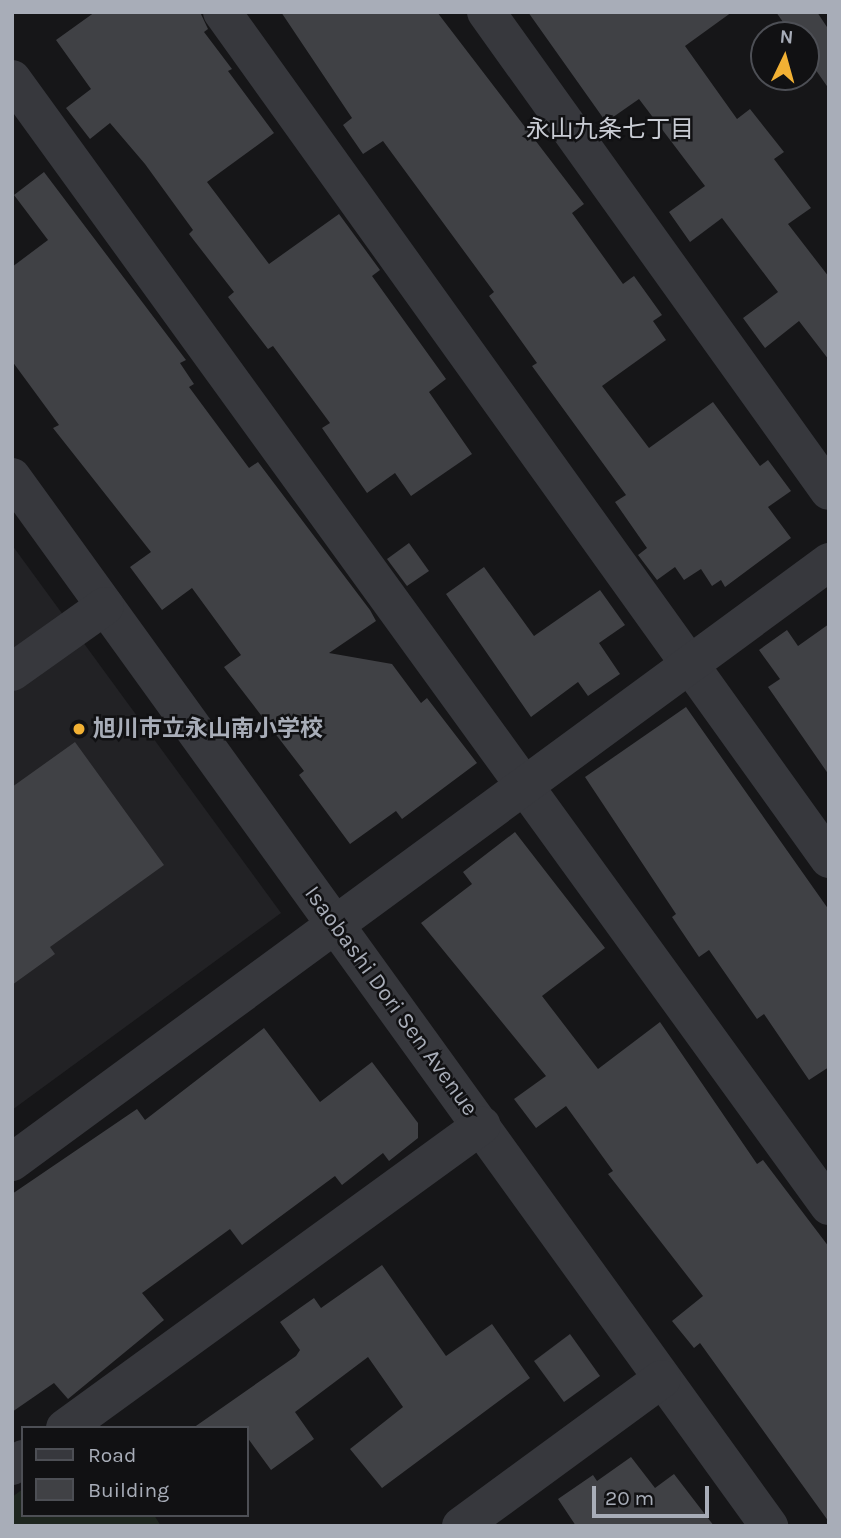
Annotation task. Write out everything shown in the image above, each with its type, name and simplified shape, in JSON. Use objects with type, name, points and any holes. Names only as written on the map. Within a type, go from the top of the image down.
[{"type":"street","points":[[222,12],[829,859]]},
{"type":"street","points":[[486,12],[829,491]]},
{"type":"street","points":[[12,79],[829,1206]]},
{"type":"street","name":"Isaobashi Dori Sen Avenue","points":[[12,477],[769,1526]]},
{"type":"street","points":[[12,1162],[687,663],[829,562]]},
{"type":"street","points":[[12,673],[105,606]]},
{"type":"street","points":[[68,1426],[482,1125]]},
{"type":"street","points":[[461,1526],[662,1379]]},
{"type":"shaded area","name":"旭川市立永山南小学校","points":[[12,545],[281,913],[12,1110]]},
{"type":"shaded area","points":[[21,1490],[21,1517],[155,1517],[161,1526],[12,1526],[12,1497]]},
{"type":"building","points":[[95,12],[200,12],[208,29],[204,32],[232,69],[228,71],[274,133],[207,182],[269,264],[339,214],[380,270],[372,276],[446,379],[429,392],[472,454],[411,496],[395,473],[367,493],[322,428],[330,423],[273,346],[268,349],[228,297],[234,292],[189,234],[193,230],[145,164],[110,123],[90,139],[66,108],[91,89],[56,40]]},
{"type":"building","points":[[281,12],[437,12],[584,204],[572,213],[623,284],[634,276],[662,315],[653,321],[666,340],[602,386],[649,448],[713,402],[760,466],[768,460],[791,491],[768,507],[791,538],[725,587],[721,580],[712,586],[701,569],[684,580],[675,567],[657,580],[638,555],[647,548],[615,502],[626,495],[532,366],[537,363],[489,296],[494,292],[383,141],[363,154],[343,125],[352,118]]},
{"type":"building","points":[[528,12],[732,12],[685,46],[737,119],[750,109],[784,152],[774,159],[811,208],[788,224],[829,277],[829,360],[799,321],[765,348],[743,318],[778,292],[722,218],[690,242],[669,212],[705,186],[639,99],[606,122]]},
{"type":"building","points":[[776,12],[817,12],[829,30],[829,89],[820,76],[820,21],[782,21]]},
{"type":"building","points":[[44,172],[186,360],[180,363],[194,384],[189,387],[249,468],[258,462],[370,610],[376,621],[329,653],[392,664],[421,703],[427,698],[477,763],[402,819],[396,811],[350,844],[299,775],[304,771],[224,667],[241,655],[192,588],[162,610],[130,567],[151,552],[53,428],[59,425],[12,361],[12,267],[48,240],[14,195]]},
{"type":"building","points":[[409,543],[429,571],[407,586],[387,559]]},
{"type":"building","points":[[484,567],[534,636],[600,590],[625,625],[599,643],[620,674],[588,696],[578,682],[531,717],[446,594]]},
{"type":"building","points":[[829,624],[829,775],[768,687],[780,679],[759,650],[787,630],[798,646]]},
{"type":"building","points":[[686,707],[829,910],[829,1067],[809,1080],[764,1014],[757,1019],[709,950],[699,957],[672,917],[676,914],[585,777]]},
{"type":"building","points":[[75,742],[164,865],[50,947],[55,954],[12,985],[12,787]]},
{"type":"building","points":[[515,832],[605,948],[542,996],[598,1069],[660,1022],[757,1164],[763,1160],[829,1247],[829,1522],[700,1343],[694,1348],[672,1321],[703,1296],[608,1174],[613,1171],[566,1106],[536,1128],[514,1099],[546,1076],[421,923],[472,884],[463,872]]},
{"type":"building","points":[[264,1028],[320,1102],[372,1062],[418,1123],[418,1138],[389,1161],[383,1153],[342,1185],[335,1176],[242,1245],[230,1229],[142,1293],[164,1320],[68,1399],[54,1383],[12,1412],[12,1194],[137,1109],[145,1120]]},
{"type":"building","points":[[382,1265],[446,1356],[492,1324],[530,1378],[382,1488],[350,1449],[403,1407],[368,1357],[295,1412],[314,1439],[271,1470],[248,1438],[248,1426],[196,1426],[296,1356],[300,1350],[280,1322],[314,1298],[321,1308]]},
{"type":"building","points":[[570,1334],[600,1376],[564,1402],[534,1361]]},
{"type":"building","points":[[631,1457],[655,1488],[674,1474],[714,1526],[576,1526],[558,1499],[593,1475],[597,1481]]},
{"type":"place","name":"旭川市立永山南小学校","points":[[79,729]]},
{"type":"district","name":"永山九条七丁目","points":[[610,130]]}]
